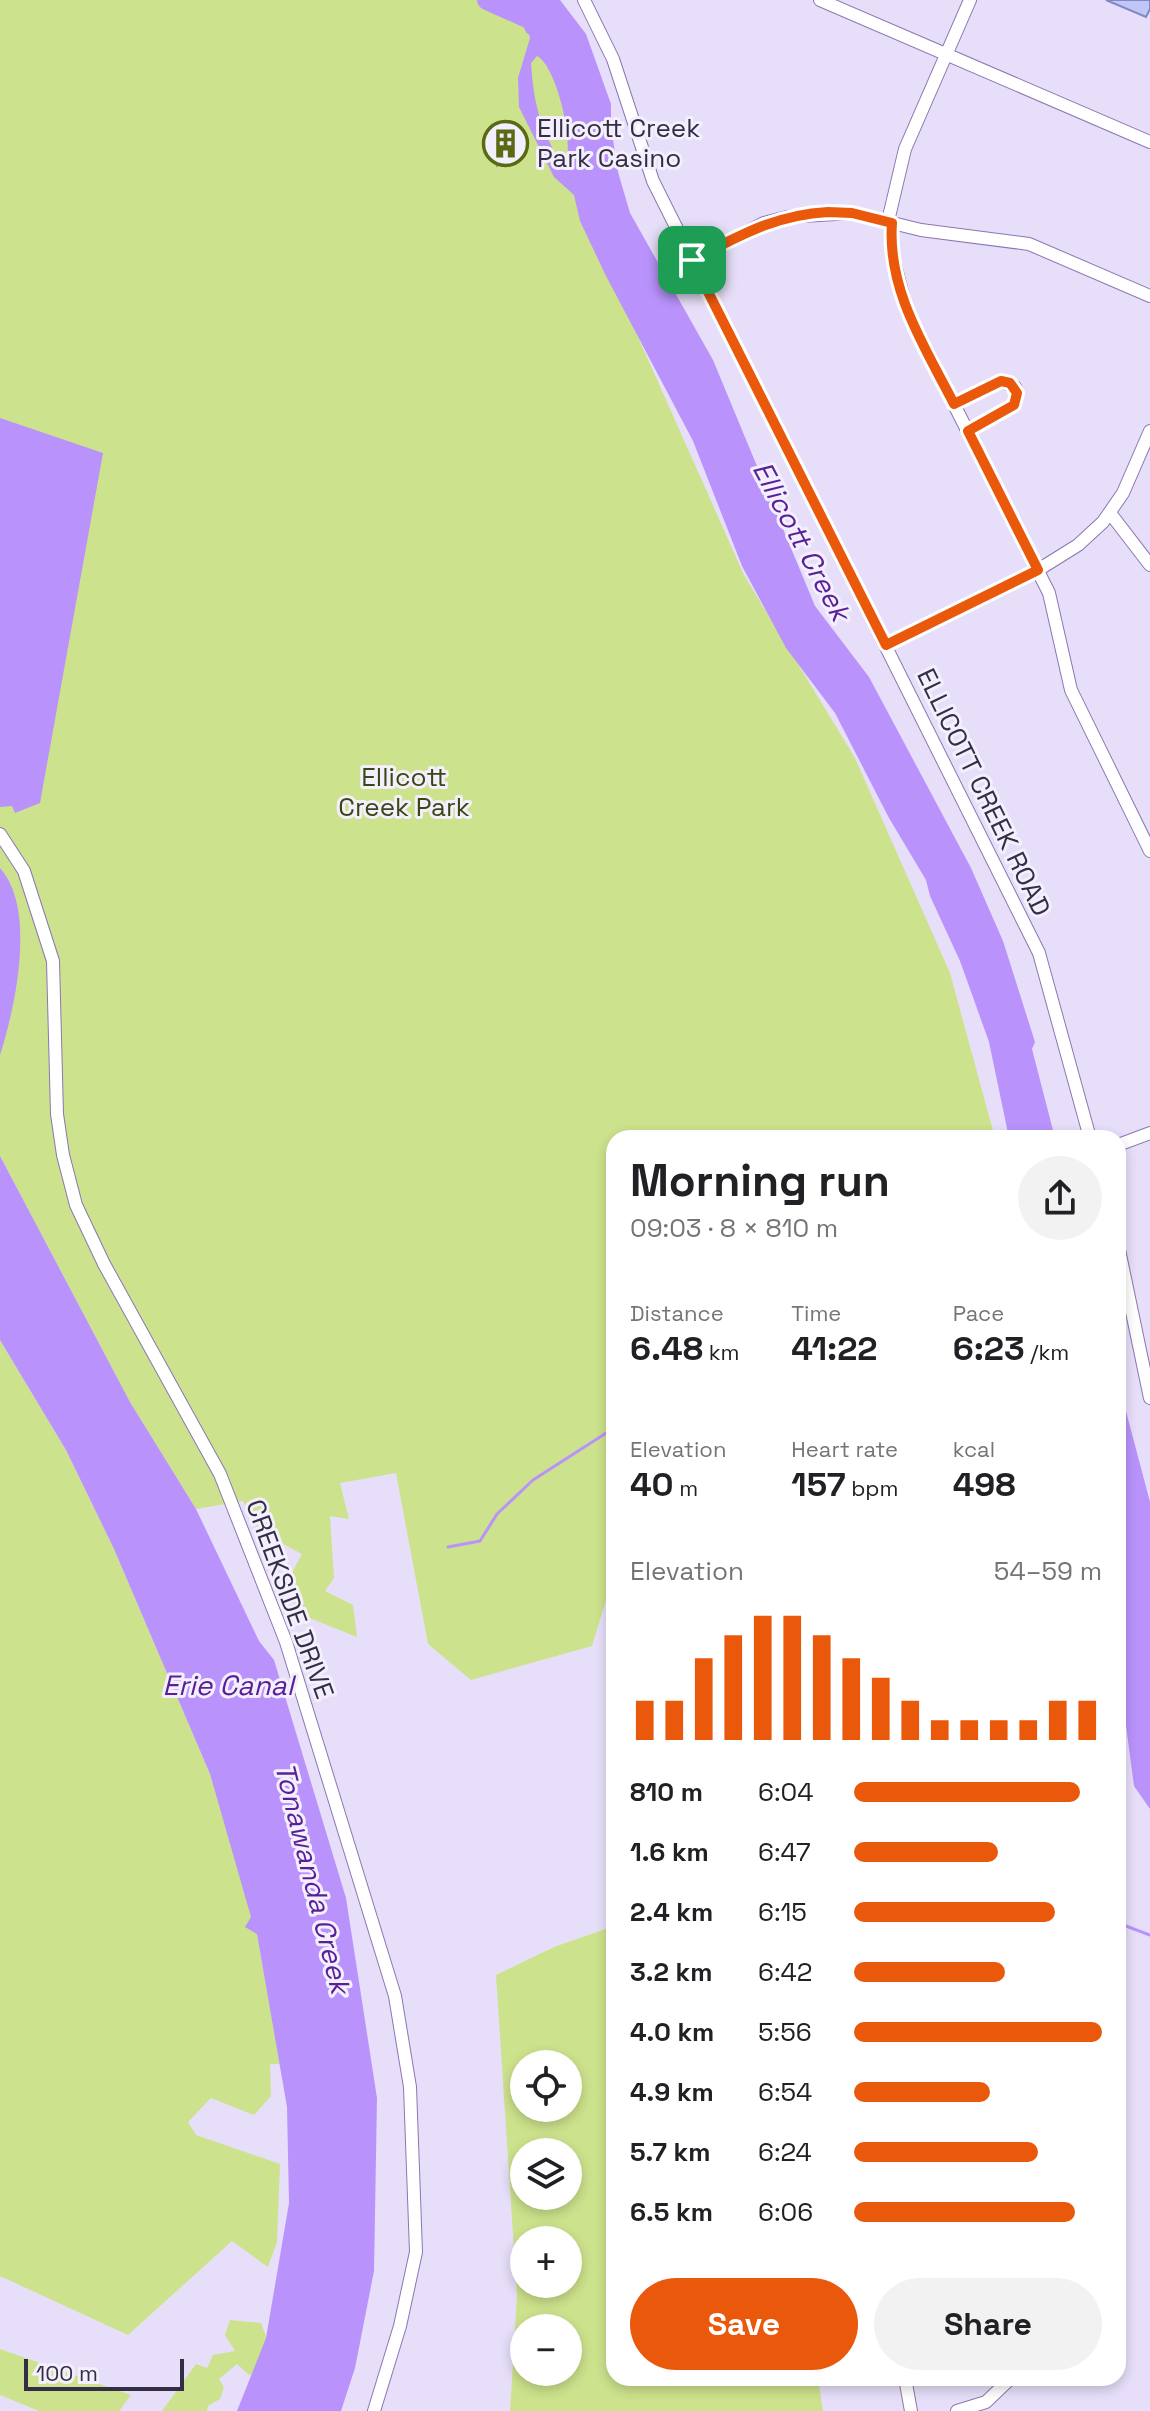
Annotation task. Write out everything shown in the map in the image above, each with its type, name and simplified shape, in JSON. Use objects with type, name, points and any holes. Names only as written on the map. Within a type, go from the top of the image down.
[{"type":"street","name":"ELLICOTT CREEK ROAD","points":[[584,0],[613,59],[653,181],[1039,953],[1088,1130]]},
{"type":"street","points":[[820,0],[1150,142]]},
{"type":"street","points":[[970,0],[905,149],[890,222],[892,253],[900,292],[1038,570],[1056,613],[1061,658],[1071,690],[1150,851]]},
{"type":"street","points":[[692,260],[764,223],[828,212],[852,213],[921,230],[1029,244],[1150,296]]},
{"type":"street","points":[[954,404],[1001,381],[1015,387],[1014,405],[968,431]]},
{"type":"street","points":[[886,645],[1038,570],[1078,545],[1110,513],[1123,493],[1147,448],[1150,431]]},
{"type":"street","points":[[1110,513],[1150,565]]},
{"type":"street","name":"CREEKSIDE DRIVE","points":[[0,834],[24,871],[53,961],[57,1114],[63,1155],[76,1205],[104,1264],[220,1474],[286,1642],[395,1996],[410,2087],[416,2252],[400,2326],[374,2411]]},
{"type":"street","points":[[1126,1142],[1150,1133]]},
{"type":"street","points":[[1126,1283],[1150,1398]]},
{"type":"street","points":[[906,2386],[911,2411]]},
{"type":"street","points":[[957,2411],[986,2402],[1003,2386]]},
{"type":"green space","name":"Ellicott Creek Park","points":[[0,0],[487,0],[532,20],[585,158],[614,283],[744,575],[855,758],[950,973],[993,1130],[606,1130],[606,1600],[592,1646],[471,1680],[428,1644],[396,1473],[340,1483],[349,1519],[330,1516],[334,1578],[325,1591],[353,1605],[357,1637],[297,1613],[288,1580],[302,1554],[260,1532],[243,1501],[196,1509],[130,1402],[0,1156]]},
{"type":"green space","points":[[0,1340],[66,1450],[114,1549],[210,1774],[257,1934],[280,2064],[270,2064],[271,2096],[254,2115],[211,2098],[188,2122],[196,2135],[280,2164],[277,2242],[268,2267],[232,2241],[128,2335],[0,2276]]},
{"type":"green space","points":[[606,1929],[606,2386],[819,2386],[823,2411],[510,2411],[512,2386],[582,2386],[582,2314],[516,2314],[517,2298],[582,2298],[582,2226],[512,2226],[511,2210],[582,2210],[582,2138],[510,2138],[510,2188],[496,1975],[554,1947]]},
{"type":"green space","points":[[230,2320],[261,2323],[273,2355],[261,2372],[249,2375],[237,2364],[219,2379],[224,2387],[220,2399],[208,2406],[207,2411],[162,2411],[196,2364],[207,2368],[213,2355],[235,2351],[225,2335]]},
{"type":"green space","points":[[0,2349],[131,2395],[119,2411],[39,2411],[0,2395]]},
{"type":"water","name":"Ellicott Creek","points":[[500,0],[560,0],[586,34],[611,104],[618,172],[630,213],[713,360],[815,606],[869,677],[971,868],[1003,941],[1035,1042],[1032,1049],[1053,1130],[1007,1130],[989,1042],[926,880],[889,818],[835,713],[786,648],[742,566],[693,441],[605,274],[580,221],[574,195],[554,177],[519,107],[518,78],[530,38],[528,29]],"holes":[[[537,56],[551,75],[566,125],[565,165],[561,164],[548,138],[536,104],[531,63]]]},
{"type":"water","points":[[0,418],[103,453],[40,803],[15,813],[12,806],[0,807]]},
{"type":"water","points":[[0,868],[11,886],[18,908],[20,959],[12,1012],[0,1055]]},
{"type":"water","name":"Erie Canal","points":[[0,1156],[130,1402],[196,1509],[259,1641],[274,1660],[346,1898],[377,2098],[374,2271],[355,2368],[341,2411],[237,2411],[266,2338],[289,2203],[287,2107],[257,1934],[245,1927],[251,1917],[210,1774],[114,1549],[66,1450],[0,1340]]},
{"type":"water","points":[[1126,1411],[1150,1502],[1150,1809],[1134,1786],[1126,1726]]},
{"type":"building","points":[[1106,0],[1150,0],[1150,9],[1146,17]]},
{"type":"building","name":"Ellicott Creek Park Casino","points":[[501,124],[507,135],[511,133],[516,137],[524,153],[497,166],[489,150],[496,147],[488,130]]},
{"type":"waterway","name":"Ellicott Creek","points":[[487,0],[532,20],[534,26]]},
{"type":"waterway","points":[[448,1547],[480,1541],[497,1514],[533,1480],[606,1433]]},
{"type":"waterway","points":[[1126,1926],[1150,1935]]},
{"type":"place","name":"Ellicott Creek Park Casino","points":[[506,143]]},
{"type":"route","points":[[828,212],[852,213],[892,223],[892,253],[900,292],[954,404],[1004,380],[1015,387],[1017,399],[1014,405],[968,431],[1038,570],[886,645],[692,260],[764,223],[787,217],[828,212]]},
{"type":"water label","name":"Tonawanda Creek","points":[[313,1878]]}]
